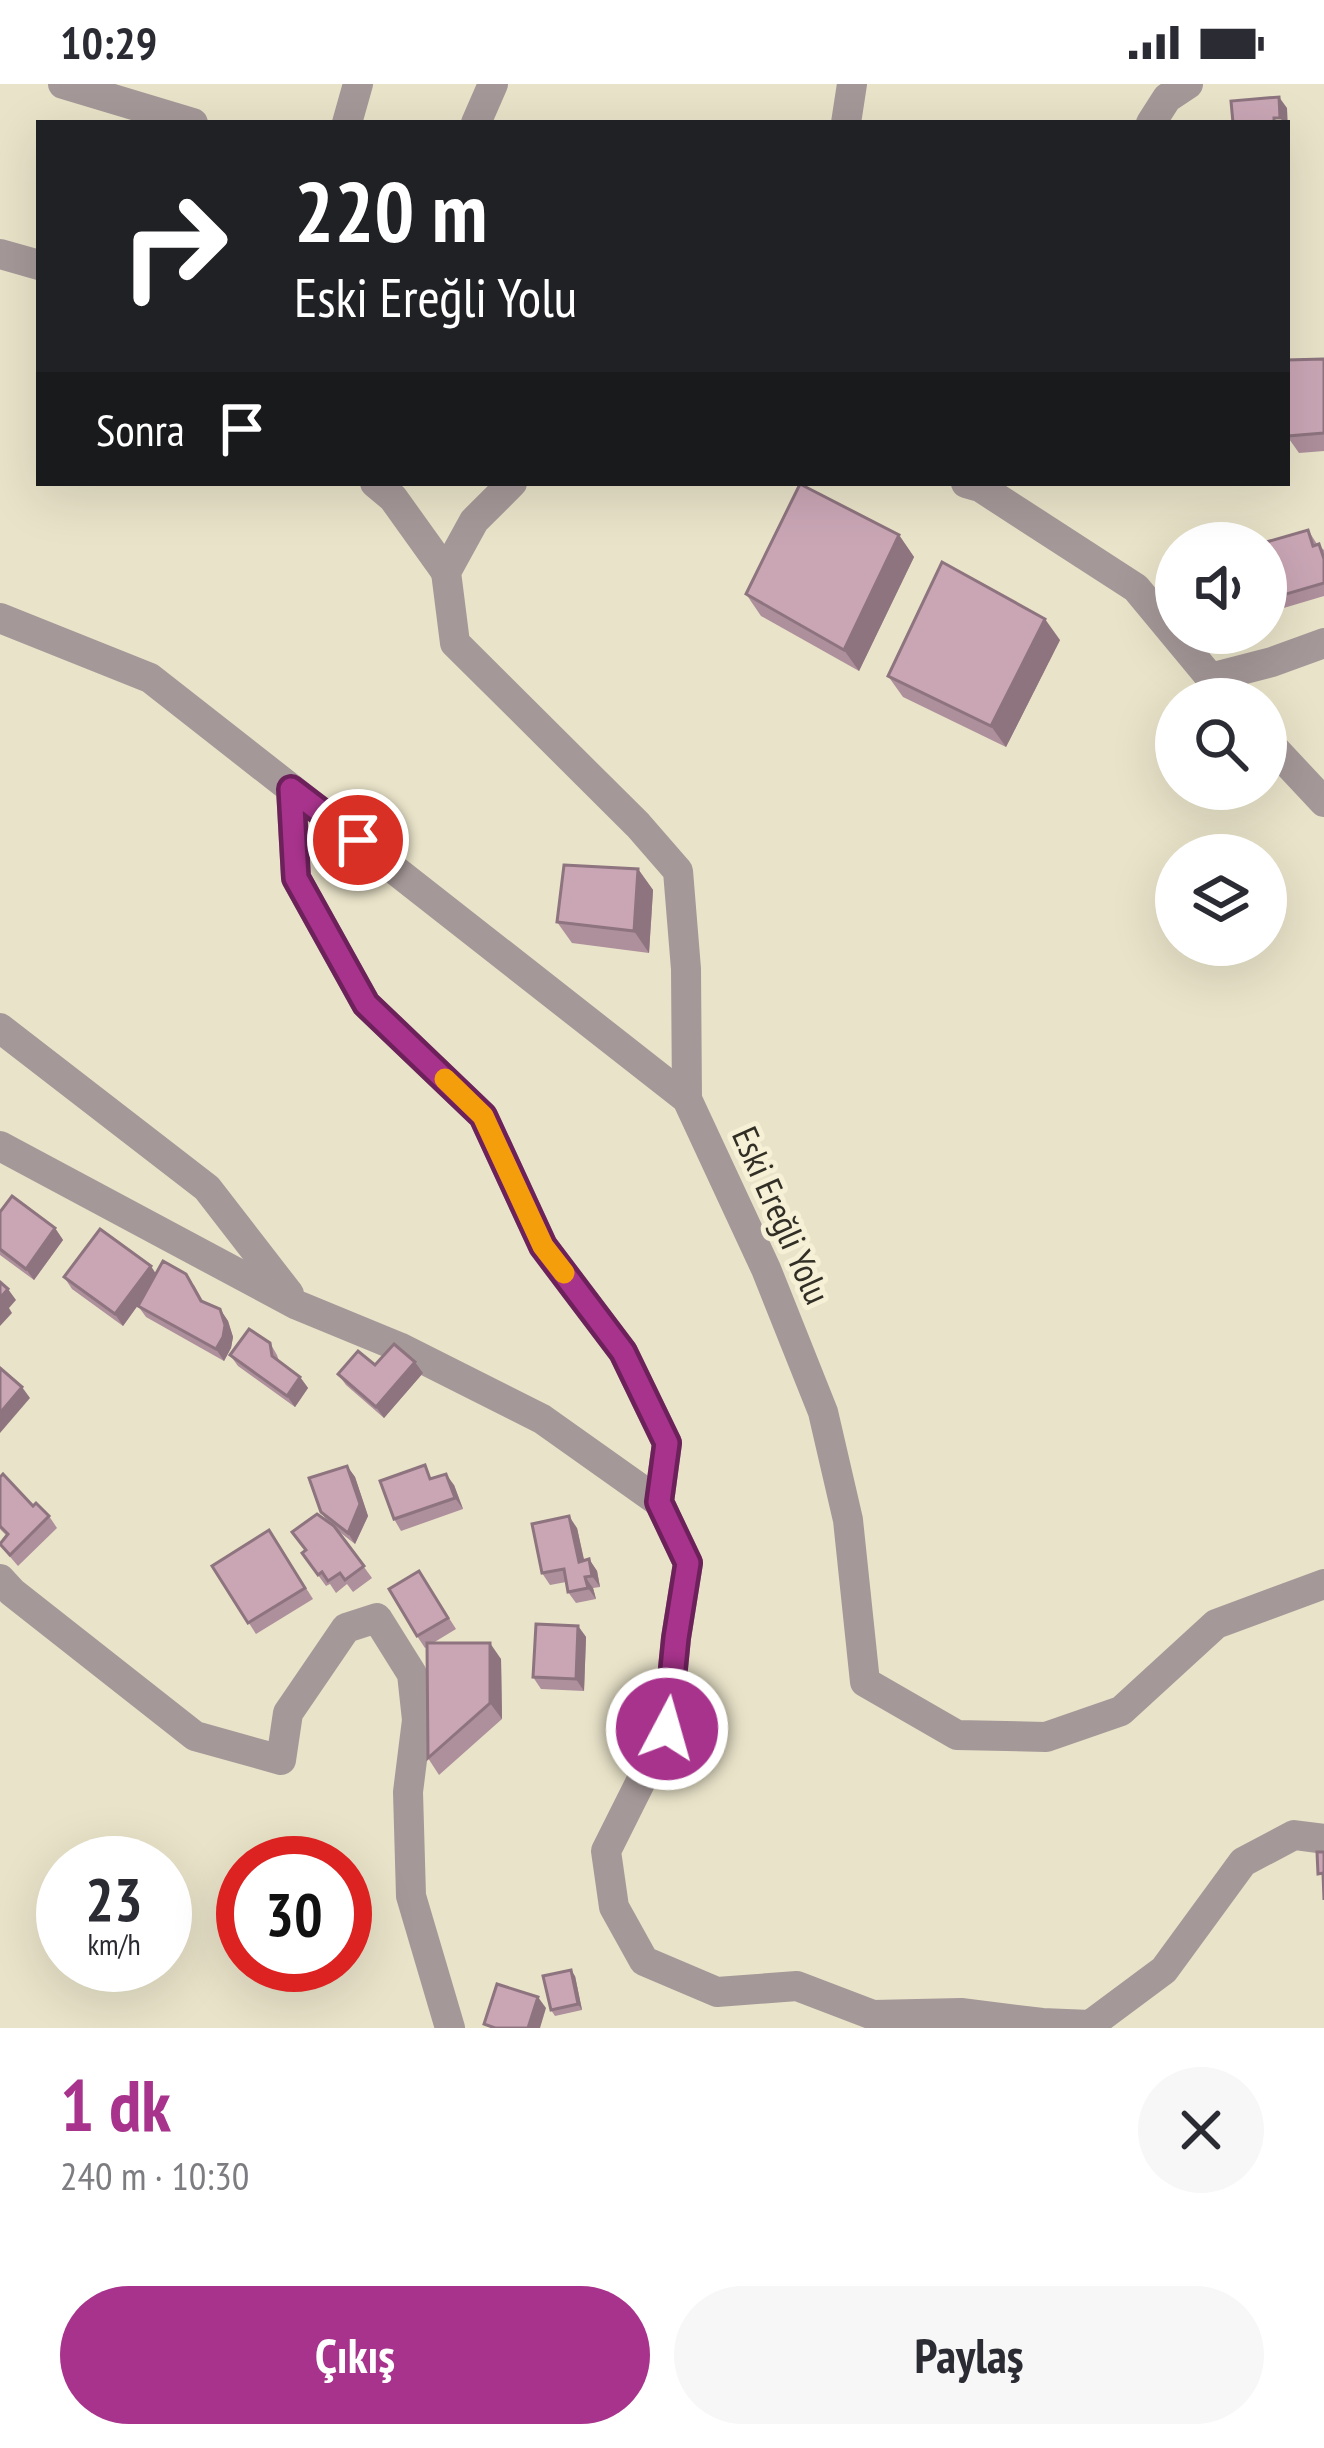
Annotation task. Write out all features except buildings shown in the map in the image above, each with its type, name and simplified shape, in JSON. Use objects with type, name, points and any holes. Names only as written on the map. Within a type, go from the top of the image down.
[{"type":"street","points":[[63,84],[183,120]]},
{"type":"street","points":[[348,120],[358,84]]},
{"type":"street","points":[[477,120],[494,84]]},
{"type":"street","points":[[846,120],[852,84]]},
{"type":"street","points":[[1153,120],[1167,98],[1188,84]]},
{"type":"street","points":[[0,254],[36,264]]},
{"type":"street","points":[[379,486],[393,498],[446,572],[455,643],[638,824],[677,871],[686,969],[687,1099]]},
{"type":"street","points":[[446,572],[474,521],[509,486]]},
{"type":"street","points":[[976,486],[1136,589],[1211,678]]},
{"type":"street","name":"Eski Ereğli Yolu","points":[[0,618],[150,678],[687,1099],[766,1269],[824,1412],[848,1520],[865,1682],[957,1735],[1046,1737],[1120,1711],[1216,1624],[1324,1583]]},
{"type":"street","points":[[1239,678],[1324,643]]},
{"type":"street","points":[[1287,762],[1324,802]]},
{"type":"street","points":[[291,789],[296,878],[366,1004],[483,1116],[543,1246],[623,1352],[667,1443],[659,1502]]},
{"type":"street","points":[[0,1028],[207,1188],[297,1305]]},
{"type":"street","points":[[0,1146],[297,1305],[399,1346],[542,1418],[659,1502],[688,1563],[667,1729],[606,1851],[614,1907],[644,1961],[717,1992],[797,1986],[873,2015],[961,2013],[1090,2025],[1164,1970],[1244,1862],[1294,1835],[1324,1839]]},
{"type":"street","points":[[0,1580],[195,1736],[281,1760],[288,1713],[346,1628],[377,1618],[412,1674],[417,1720],[408,1792],[411,1896],[450,2028]]},
{"type":"slow traffic","points":[[445,1079],[483,1116],[543,1246],[564,1273]]},
{"type":"route","points":[[358,840],[291,789],[296,878],[366,1004],[483,1116],[543,1246],[623,1352],[667,1443],[659,1502],[688,1563],[667,1729]]}]
